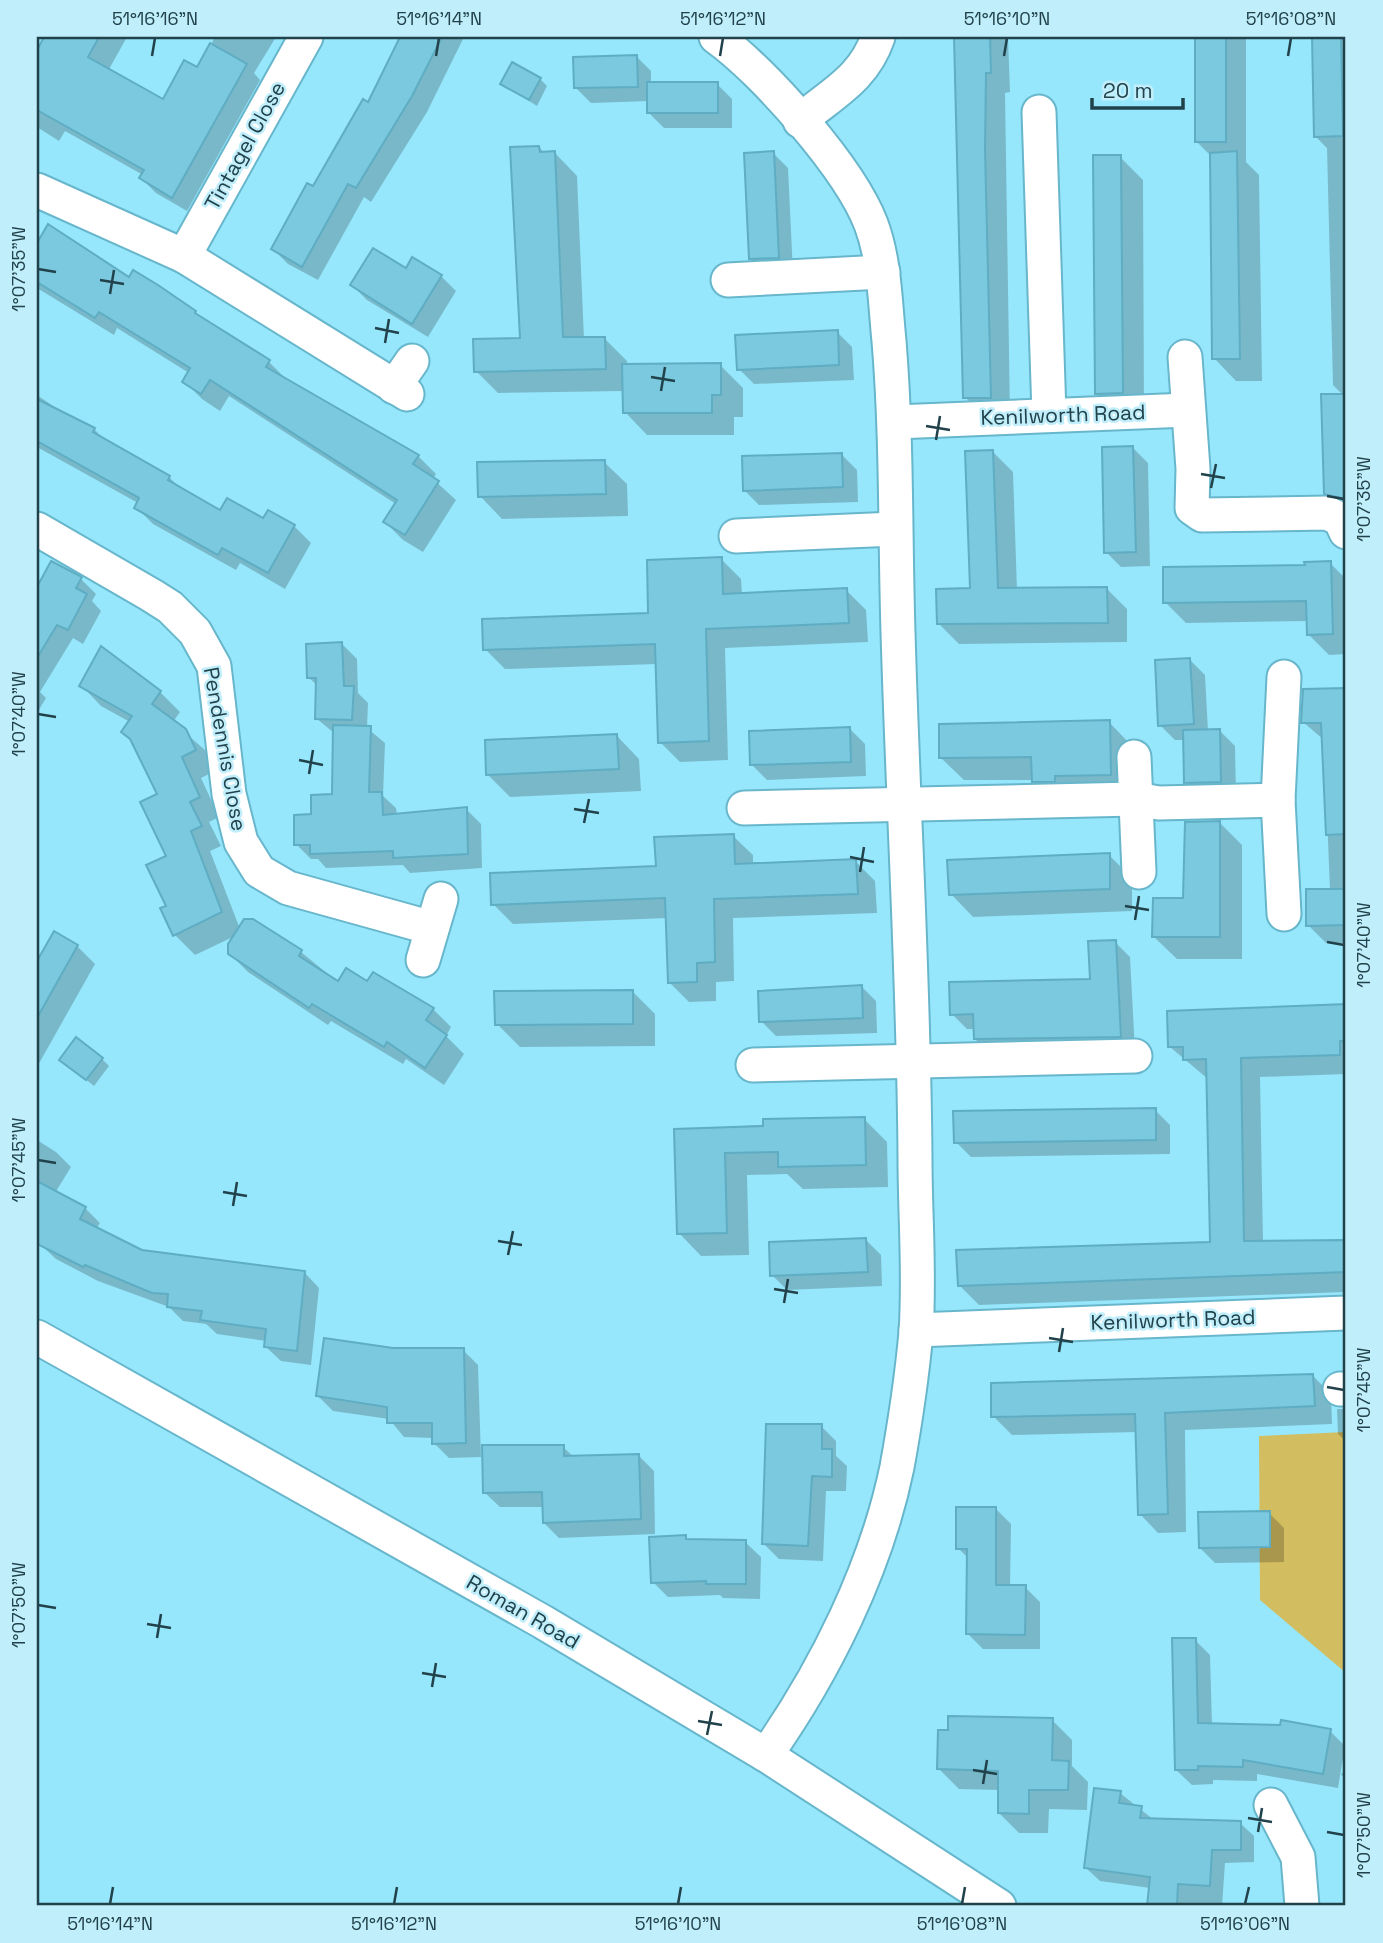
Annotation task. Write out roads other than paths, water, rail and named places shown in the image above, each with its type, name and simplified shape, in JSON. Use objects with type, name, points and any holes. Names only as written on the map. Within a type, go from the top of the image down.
[{"type":"street","name":"Tintagel Close","points":[[184,256],[306,37]]},
{"type":"street","points":[[716,37],[768,83],[849,183],[871,225],[883,272],[895,422],[902,804],[914,1060],[916,1331],[896,1468],[876,1541],[839,1631],[789,1722],[766,1755]]},
{"type":"street","points":[[800,121],[852,80],[871,57],[878,37]]},
{"type":"street","points":[[1039,112],[1049,414]]},
{"type":"street","points":[[37,190],[184,256],[404,381]]},
{"type":"street","points":[[728,280],[883,272]]},
{"type":"street","points":[[1185,357],[1193,469],[1192,508],[1202,515],[1327,513],[1340,519],[1346,532]]},
{"type":"street","name":"Kenilworth Road","points":[[895,422],[1188,410]]},
{"type":"street","name":"Pendennis Close","points":[[37,529],[160,601],[195,632],[214,666],[229,794],[241,842],[259,871],[288,888],[437,914],[423,960]]},
{"type":"street","points":[[736,536],[895,529]]},
{"type":"street","points":[[1284,677],[1278,800],[1284,914]]},
{"type":"street","points":[[1134,757],[1139,872]]},
{"type":"street","points":[[744,808],[1135,799],[1159,803],[1278,800]]},
{"type":"street","points":[[753,1065],[1135,1056]]},
{"type":"street","name":"Kenilworth Road","points":[[916,1331],[1346,1313]]},
{"type":"street","name":"Roman Road","points":[[37,1337],[543,1622],[766,1755],[999,1906]]},
{"type":"street","points":[[1271,1805],[1298,1857],[1302,1906]]}]
